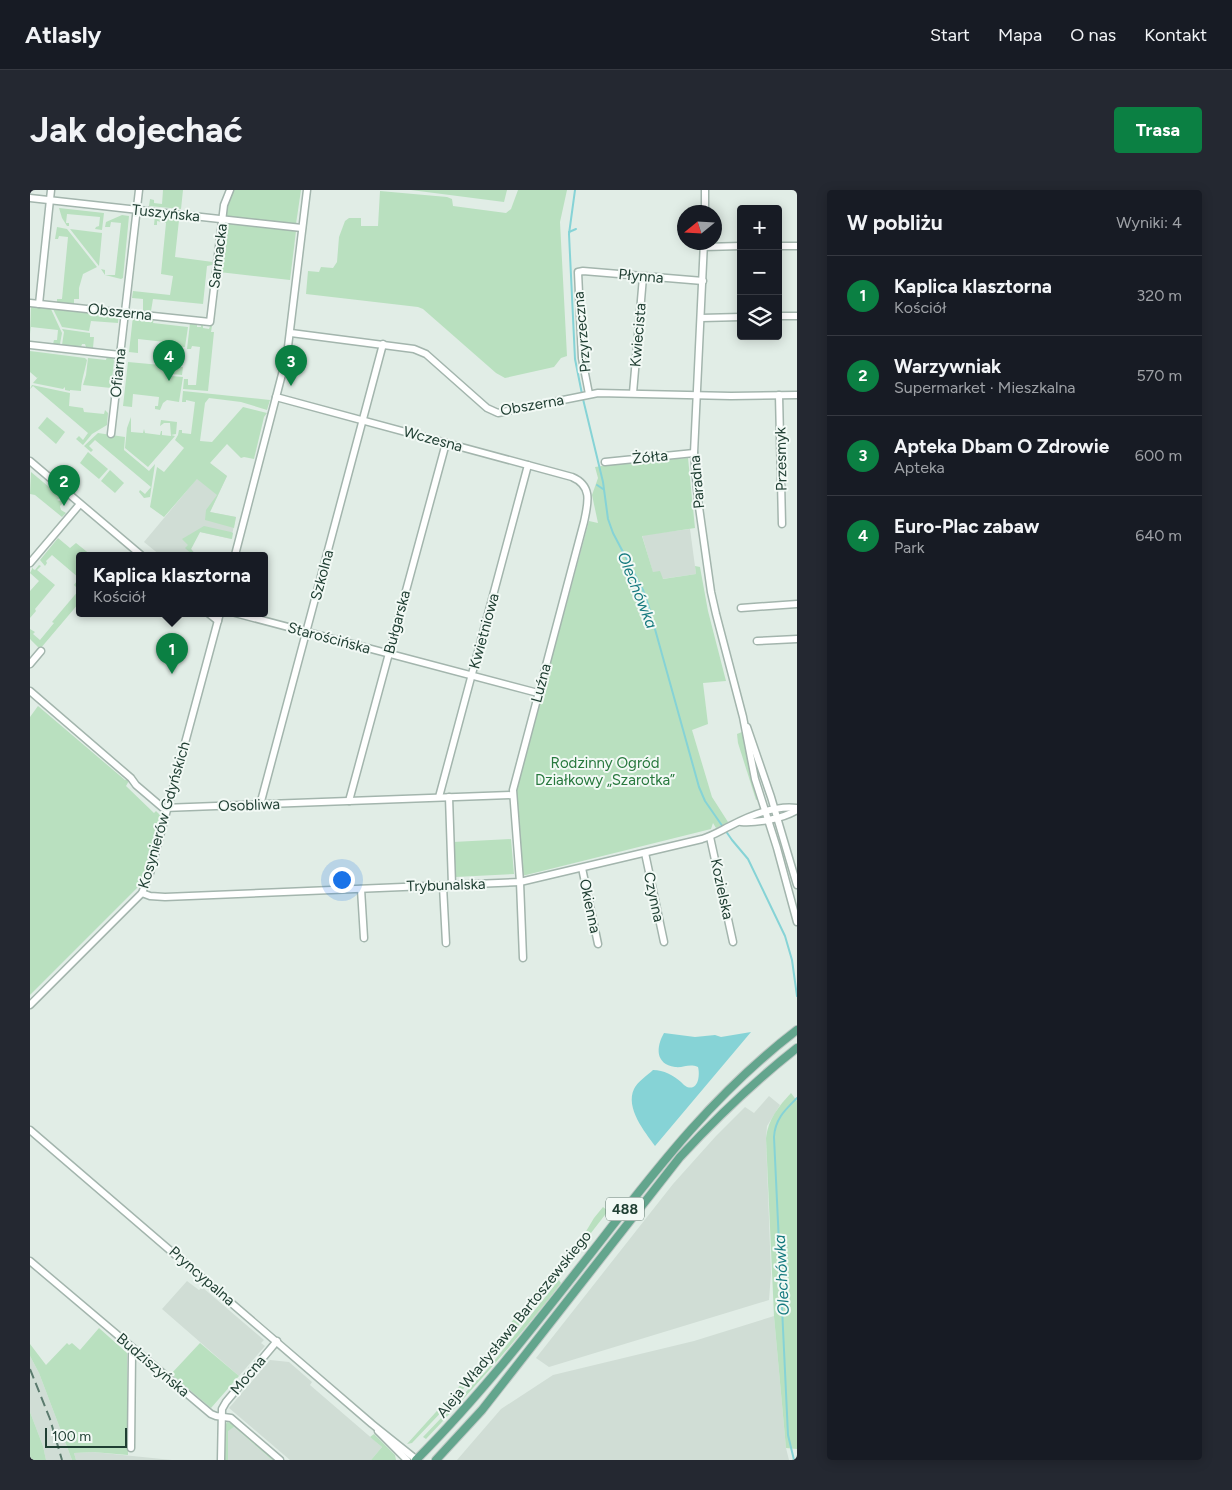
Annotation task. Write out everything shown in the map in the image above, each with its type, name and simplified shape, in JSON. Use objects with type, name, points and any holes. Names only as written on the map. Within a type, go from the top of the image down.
[{"type":"main road","name":"Aleja Władysława Bartoszewskiego","points":[[417,1460],[459,1415],[533,1327],[672,1150],[743,1075],[797,1030]]},
{"type":"main road","name":"Aleja Władysława Bartoszewskiego","points":[[436,1460],[482,1410],[680,1157],[708,1127],[756,1082],[797,1048]]},
{"type":"street","points":[[38,304],[51,190]]},
{"type":"street","name":"Ofiarna","points":[[111,434],[139,190]]},
{"type":"street","name":"Sarmacka","points":[[210,322],[225,200],[230,190]]},
{"type":"street","points":[[236,552],[287,355],[307,190]]},
{"type":"street","points":[[704,205],[705,190]]},
{"type":"street","name":"Tuszyńska","points":[[30,198],[302,228]]},
{"type":"street","points":[[722,245],[737,246]]},
{"type":"street","points":[[782,246],[797,246]]},
{"type":"street","name":"Paradna","points":[[704,250],[694,453],[697,492],[711,592],[743,717],[754,772],[797,922]]},
{"type":"street","name":"Płynna","points":[[579,271],[703,281]]},
{"type":"street","name":"Przyrzeczna","points":[[579,271],[577,274],[582,358],[588,394]]},
{"type":"street","name":"Kwiecista","points":[[633,393],[643,277]]},
{"type":"street","name":"Obszerna","points":[[30,303],[210,322]]},
{"type":"street","points":[[782,316],[797,316]]},
{"type":"street","points":[[701,318],[737,317]]},
{"type":"street","name":"Obszerna","points":[[291,333],[414,349],[426,354],[494,412],[506,412],[588,394],[797,395]]},
{"type":"street","name":"Szkolna","points":[[260,805],[383,344]]},
{"type":"street","points":[[30,345],[120,355]]},
{"type":"street","name":"Przesmyk","points":[[779,395],[782,524]]},
{"type":"street","name":"Wczesna","points":[[276,397],[572,477],[586,487]]},
{"type":"street","name":"Bułgarska","points":[[349,801],[446,443]]},
{"type":"street","name":"Żółta","points":[[605,462],[694,453]]},
{"type":"street","points":[[31,464],[136,552]]},
{"type":"street","name":"Kwietniowa","points":[[439,797],[528,465]]},
{"type":"street","name":"Luźna","points":[[523,958],[520,882],[512,795],[584,522],[589,497],[586,487]]},
{"type":"street","points":[[30,563],[80,504]]},
{"type":"street","points":[[741,608],[797,604]]},
{"type":"street","points":[[214,617],[218,620]]},
{"type":"street","name":"Kosynierów Gdyńskich","points":[[30,1005],[142,893],[150,873],[168,809],[219,617]]},
{"type":"street","name":"Starościńska","points":[[251,617],[538,693]]},
{"type":"street","points":[[757,641],[797,639]]},
{"type":"street","points":[[30,664],[41,650]]},
{"type":"street","points":[[30,692],[131,778],[161,808],[168,809]]},
{"type":"street","name":"Paradna","points":[[743,717],[776,814],[797,885]]},
{"type":"street","name":"Osobliwa","points":[[168,809],[512,795]]},
{"type":"street","points":[[449,797],[452,885]]},
{"type":"street","points":[[776,814],[797,809]]},
{"type":"street","name":"Trybunalska","points":[[741,822],[746,818],[766,812],[776,814]]},
{"type":"street","name":"Trybunalska","points":[[142,893],[150,896],[165,897],[520,882],[710,837],[728,826],[741,822],[768,819],[776,814]]},
{"type":"street","name":"Kozielska","points":[[710,837],[733,942]]},
{"type":"street","name":"Czynna","points":[[645,852],[664,942]]},
{"type":"street","name":"Okienna","points":[[582,868],[598,944]]},
{"type":"street","points":[[443,886],[446,943]]},
{"type":"street","points":[[361,889],[364,938]]},
{"type":"street","name":"Pryncypalna","points":[[30,1130],[372,1424],[417,1460]]},
{"type":"street","name":"Budziszyńska","points":[[30,1261],[134,1351],[211,1414],[216,1416],[222,1413],[231,1418],[280,1460]]},
{"type":"street","name":"Mocna","points":[[222,1413],[226,1402],[277,1341]]},
{"type":"street","points":[[131,1448],[132,1354],[134,1351]]},
{"type":"street","points":[[221,1460],[222,1413]]},
{"type":"street","name":"Pryncypalna","points":[[372,1424],[407,1460]]},
{"type":"shaded area","points":[[210,463],[227,476],[210,512],[236,517],[231,539],[200,532],[191,549],[194,552],[156,552],[144,542]]},
{"type":"shaded area","points":[[690,529],[696,574],[662,579],[653,573],[642,535]]},
{"type":"shaded area","points":[[769,1096],[780,1105],[767,1126],[766,1138],[771,1274],[769,1300],[549,1367],[536,1358],[673,1184],[745,1107],[754,1113]]},
{"type":"shaded area","points":[[187,1281],[199,1290],[202,1287],[264,1340],[261,1343],[265,1346],[239,1376],[162,1309]]},
{"type":"shaded area","points":[[774,1316],[786,1448],[789,1460],[457,1460],[501,1409],[553,1375],[694,1341]]},
{"type":"shaded area","points":[[30,1356],[39,1373],[72,1460],[46,1460],[43,1446],[30,1412]]},
{"type":"shaded area","points":[[270,1360],[289,1362],[312,1382],[310,1385],[382,1447],[371,1460],[290,1460],[229,1408]]},
{"type":"shaded area","points":[[234,1427],[272,1460],[228,1460],[228,1430]]},
{"type":"shaded area","points":[[93,1452],[172,1460],[76,1460],[74,1453]]},
{"type":"green space","points":[[163,190],[183,190],[181,209],[149,206],[150,199],[154,200],[154,203],[162,204]]},
{"type":"green space","points":[[229,190],[301,190],[296,224],[226,216]]},
{"type":"green space","points":[[411,190],[507,190],[504,202]]},
{"type":"green space","points":[[518,190],[567,190],[560,222],[567,356],[561,358],[554,367],[505,378],[496,373],[423,309],[306,294],[308,271],[319,272],[321,267],[333,268],[337,262],[339,237],[345,221],[349,218],[361,218],[361,226],[378,226],[380,191],[447,197],[452,199],[453,206],[506,213],[511,209]]},
{"type":"green space","points":[[59,208],[104,213],[102,230],[95,229],[99,226],[100,217],[67,214],[66,223],[69,223],[69,226],[67,226]]},
{"type":"green space","points":[[122,215],[129,216],[123,278],[105,275],[115,275],[121,223],[111,222],[110,227],[105,227],[106,222]]},
{"type":"green space","points":[[155,215],[173,217],[179,220],[175,257],[213,262],[212,265],[207,266],[203,304],[153,299],[151,311],[143,310],[143,299],[132,298],[133,291],[170,295],[173,276],[161,274],[166,223],[157,221],[157,225],[154,225]]},
{"type":"green space","points":[[225,223],[296,231],[290,280],[219,272]]},
{"type":"green space","points":[[57,227],[67,229],[97,267],[83,274],[79,288],[79,299],[74,299],[74,304],[61,304],[57,302],[57,299],[62,299],[68,237],[59,236],[58,239],[55,239]]},
{"type":"green space","points":[[70,229],[102,233],[99,266]]},
{"type":"green space","points":[[31,305],[50,307],[62,333],[60,344],[53,344],[54,340],[57,340],[58,330],[31,327],[30,334]]},
{"type":"green space","points":[[52,307],[119,313],[118,323],[91,321],[89,331],[62,327]]},
{"type":"green space","points":[[133,316],[154,318],[153,323],[188,327],[185,347],[170,346],[168,354],[165,356],[161,355],[161,351],[164,351],[165,342],[138,339],[138,353],[129,352]]},
{"type":"green space","points":[[190,323],[197,324],[197,327],[201,327],[201,324],[203,324],[203,328],[209,329],[212,326],[211,332],[214,332],[208,391],[183,389],[184,379],[188,379],[188,385],[196,385],[200,347],[192,346],[191,349],[187,349]]},
{"type":"green space","points":[[62,329],[90,333],[90,337],[94,337],[93,348],[86,347],[85,344],[82,344],[81,347],[62,345],[64,332]]},
{"type":"green space","points":[[30,351],[85,358],[87,360],[81,391],[70,391],[65,390],[65,387],[63,389],[33,383],[39,376],[37,378],[30,372]]},
{"type":"green space","points":[[107,356],[113,357],[114,361],[111,388],[83,385],[88,358],[106,360]]},
{"type":"green space","points":[[128,362],[183,367],[182,375],[171,374],[172,376],[183,377],[179,402],[167,400],[163,403],[160,410],[155,409],[155,406],[158,406],[159,397],[133,394],[132,407],[123,406]]},
{"type":"green space","points":[[32,385],[70,393],[69,406],[83,408],[84,412],[104,414],[105,410],[108,413],[107,425],[92,434],[83,445],[76,439],[79,436],[83,440],[88,433],[33,386],[30,389]]},
{"type":"green space","points":[[183,391],[270,400],[267,410],[241,402],[209,398],[205,403],[200,441],[212,442],[243,407],[267,413],[264,417],[254,459],[241,458],[227,444],[210,463],[227,476],[210,512],[236,517],[234,528],[205,520],[206,510],[217,495],[197,479],[164,517],[150,507],[157,467],[164,472],[184,448],[175,440],[179,430],[182,430],[182,433],[191,434],[195,402],[186,400],[186,402],[182,402]]},
{"type":"green space","points":[[47,417],[65,432],[56,444],[38,428]]},
{"type":"green space","points":[[131,417],[131,432],[143,433],[144,429],[145,433],[160,435],[162,431],[162,435],[171,436],[170,423],[164,423],[160,426],[161,420],[177,422],[176,434],[171,435],[175,436],[148,467],[125,448],[127,428]]},
{"type":"green space","points":[[98,433],[125,437],[124,450],[149,471],[155,464],[150,497],[144,498],[139,492],[140,490],[145,494],[151,487],[95,440],[89,446],[93,450],[91,452],[84,446]]},
{"type":"green space","points":[[88,452],[108,469],[99,479],[80,463]]},
{"type":"green space","name":"Rodzinny Ogród Działkowy „Szarotka”","points":[[688,458],[695,528],[642,536],[653,572],[660,571],[663,579],[696,574],[695,566],[700,567],[708,611],[726,681],[703,683],[708,724],[692,730],[712,797],[728,822],[716,828],[713,823],[711,829],[522,876],[515,795],[589,521],[598,523],[592,495],[598,478],[595,467]]},
{"type":"green space","points":[[110,470],[124,483],[115,493],[101,481]]},
{"type":"green space","points":[[31,472],[61,497],[57,500],[60,501],[62,499],[65,501],[60,506],[61,510],[66,513],[62,517],[35,495],[30,494]]},
{"type":"green space","points":[[204,526],[233,533],[232,539],[200,532],[191,549],[194,552],[190,552],[185,548],[188,545],[182,539]]},
{"type":"green space","points":[[58,538],[70,548],[76,543],[87,552],[76,552],[76,575],[52,555],[46,561],[45,566],[40,560]]},
{"type":"green space","points":[[39,565],[41,566],[37,570],[55,585],[30,618],[30,591],[39,581],[30,573],[33,567],[35,570]]},
{"type":"green space","points":[[76,594],[76,607],[40,649],[30,639],[30,629],[35,632],[33,634],[40,640],[54,623],[52,622]]},
{"type":"green space","points":[[38,706],[125,780],[130,779],[126,786],[154,813],[156,811],[160,815],[141,884],[30,995],[30,717]]},
{"type":"green space","points":[[742,732],[759,799],[756,800],[738,743],[737,734]]},
{"type":"green space","points":[[511,839],[514,874],[455,877],[453,842]]},
{"type":"green space","points":[[791,1093],[797,1101],[797,1449],[786,1448],[774,1316],[766,1138],[769,1125],[778,1108]]},
{"type":"green space","points":[[603,1207],[608,1211],[529,1313],[485,1366],[412,1443],[407,1444],[473,1371],[546,1278],[585,1233]]},
{"type":"green space","points":[[559,1280],[561,1283],[529,1324],[426,1439],[423,1437],[486,1371]]},
{"type":"green space","points":[[99,1328],[127,1353],[128,1455],[93,1452],[74,1453],[76,1460],[72,1460],[39,1373],[30,1356],[30,1344],[46,1365],[67,1343],[69,1345],[72,1343],[80,1350]]},
{"type":"green space","points":[[200,1343],[239,1376],[211,1408],[171,1374]]},
{"type":"green space","points":[[30,1412],[43,1446],[46,1460],[30,1460]]},
{"type":"green space","points":[[227,1422],[232,1423],[276,1460],[272,1460],[234,1427],[228,1431],[228,1460],[224,1460],[224,1428]]},
{"type":"green space","points":[[374,1434],[395,1455],[396,1460],[371,1460],[382,1447],[370,1437]]},
{"type":"water","points":[[751,1032],[655,1146],[634,1112],[632,1096],[635,1086],[653,1070],[668,1073],[691,1088],[694,1087],[699,1077],[698,1067],[692,1065],[675,1067],[668,1065],[661,1059],[659,1049],[664,1033],[695,1037],[715,1035],[721,1037]]},
{"type":"waterway","name":"Olechówka","points":[[575,190],[569,234],[575,359],[582,394]]},
{"type":"waterway","name":"Olechówka","points":[[569,232],[576,229]]},
{"type":"waterway","name":"Olechówka","points":[[583,399],[603,482],[608,519],[648,604],[699,787],[705,801],[732,840],[748,859],[785,936],[792,960],[797,996]]},
{"type":"waterway","name":"Olechówka","points":[[597,485],[603,489]]},
{"type":"waterway","name":"Olechówka","points":[[794,1460],[788,1435],[774,1137],[776,1125],[797,1098]]},
{"type":"railway","points":[[30,1369],[50,1419],[62,1460]]},
{"type":"place","name":"Euro-Plac zabaw","points":[[169,381]]},
{"type":"place","name":"Apteka Dbam O Zdrowie","points":[[291,386]]},
{"type":"place","name":"Warzywniak","points":[[64,506]]},
{"type":"place","name":"Kaplica klasztorna","points":[[172,674]]}]
